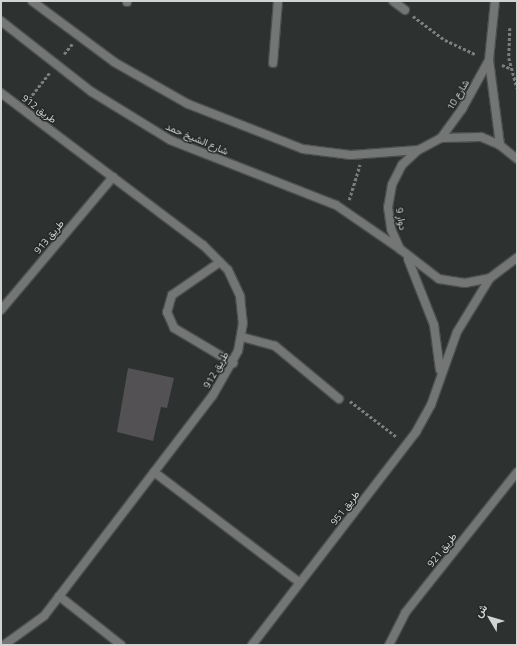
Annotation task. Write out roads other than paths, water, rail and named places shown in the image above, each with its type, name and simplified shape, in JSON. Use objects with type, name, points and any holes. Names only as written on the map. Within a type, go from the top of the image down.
[{"type":"street","points":[[32,1],[114,62],[188,104],[303,149],[364,154],[418,150]]},
{"type":"street","points":[[273,63],[278,1]]},
{"type":"street","points":[[393,1],[405,10]]},
{"type":"street","name":"شارع 10","points":[[495,1],[489,60],[500,145]]},
{"type":"street","name":"شارع الشيخ حمد","points":[[1,21],[92,92],[170,140],[346,210],[400,249]]},
{"type":"street","name":"شارع 10","points":[[441,138],[462,109],[489,60]]},
{"type":"street","name":"طريق 912","points":[[1,93],[203,245],[228,270],[240,296],[242,337],[233,363],[213,395],[44,616],[4,645]]},
{"type":"street","name":"دوار 9","points":[[517,160],[500,145],[474,136],[441,138],[418,150],[402,166],[392,185],[388,207],[391,229],[400,249],[408,258],[439,279],[465,283],[493,276],[517,258]]},
{"type":"street","name":"طريق 913","points":[[1,310],[113,177]]},
{"type":"street","name":"طريق 951","points":[[408,258],[434,325],[440,375]]},
{"type":"street","points":[[220,262],[178,290],[168,303],[167,312],[174,328],[233,363]]},
{"type":"street","points":[[493,276],[517,267]]},
{"type":"street","name":"طريق 951","points":[[252,645],[407,444],[427,412],[440,375],[464,320],[493,276]]},
{"type":"street","points":[[242,337],[275,346],[340,399]]},
{"type":"street","points":[[154,472],[300,583]]},
{"type":"street","name":"طريق 921","points":[[389,645],[405,613],[517,472]]},
{"type":"street","points":[[59,596],[121,645]]}]
